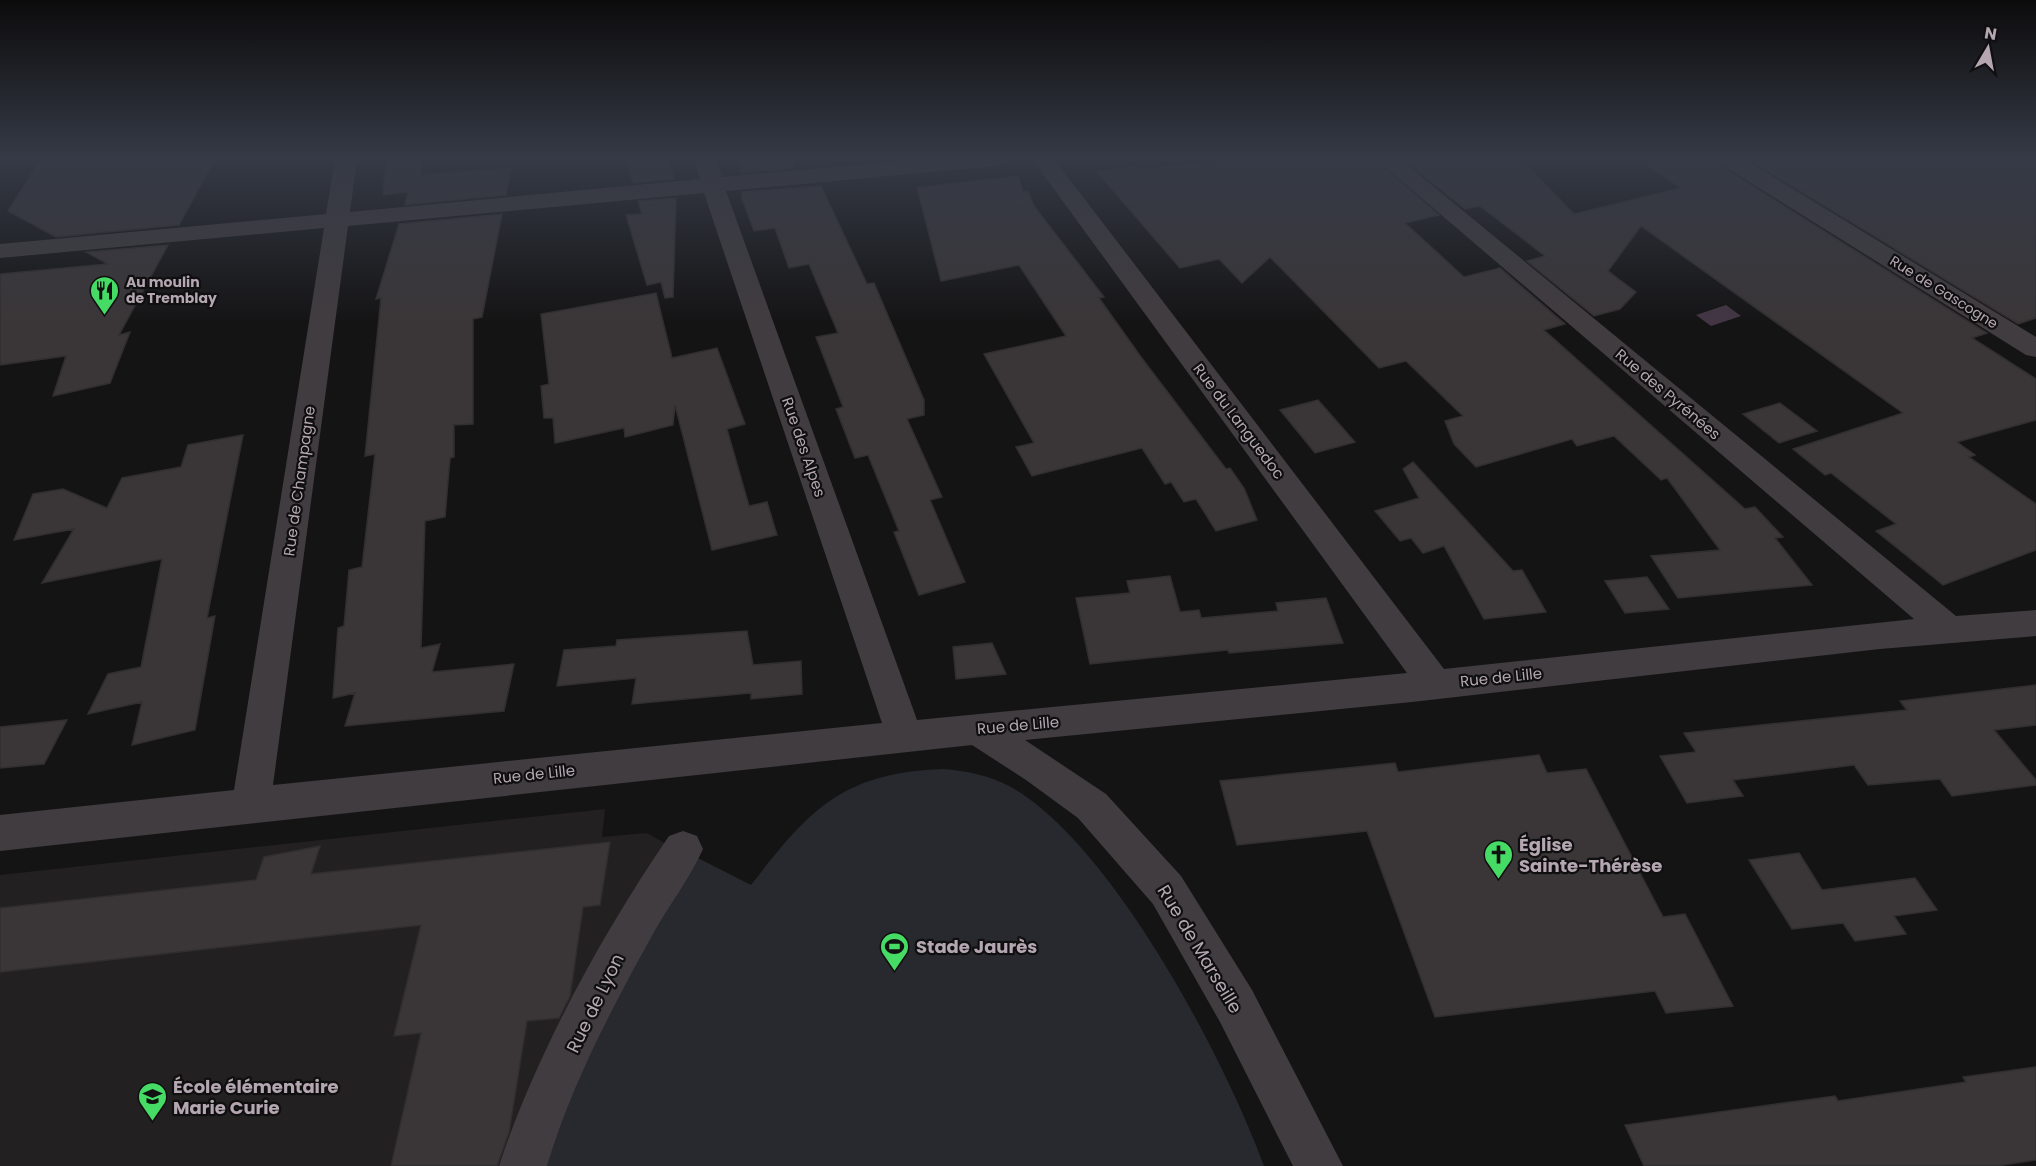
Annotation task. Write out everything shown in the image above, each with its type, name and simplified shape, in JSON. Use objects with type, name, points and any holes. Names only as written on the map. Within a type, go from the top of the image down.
[{"type":"street","name":"Rue de Champagne","points":[[251,804],[339,213]]},
{"type":"street","points":[[0,250],[381,213]]},
{"type":"street","name":"Rue des Alpes","points":[[723,213],[904,735]]},
{"type":"street","name":"Rue du Languedoc","points":[[1084,213],[1435,684]]},
{"type":"street","name":"Rue des Pyrénées","points":[[1452,213],[1949,629]]},
{"type":"street","name":"Rue de Gascogne","points":[[1817,213],[2036,349]]},
{"type":"street","name":"Rue de Lille","points":[[0,833],[904,735],[1435,684],[1949,629],[2036,623]]},
{"type":"street","name":"Rue de Marseille","points":[[976,729],[1039,768],[1092,806],[1167,890],[1236,1006],[1319,1166]]},
{"type":"street","name":"Rue de Lyon","points":[[523,1166],[557,1078],[609,972],[648,898],[683,849]]},
{"type":"shaded area","points":[[1726,305],[1741,316],[1711,326],[1696,315]]},
{"type":"shaded area","name":"Stade Jaurès","points":[[943,769],[977,774],[1009,786],[1048,814],[1086,854],[1124,902],[1160,956],[1193,1013],[1222,1069],[1264,1166],[540,1166],[577,1068],[690,854],[751,885],[792,835],[831,800],[853,787],[879,778],[908,772]]},
{"type":"shaded area","points":[[605,809],[602,837],[647,833],[668,845],[512,1166],[0,1166],[0,875]]},
{"type":"building","points":[[12,213],[185,213],[179,225],[56,237]]},
{"type":"building","points":[[676,213],[673,297],[665,298],[661,282],[647,285],[626,215]]},
{"type":"building","points":[[747,213],[834,213],[867,284],[874,283],[924,400],[924,415],[907,419],[942,497],[930,500],[965,582],[919,595],[894,532],[899,531],[868,455],[855,458],[836,409],[843,407],[816,337],[838,333],[809,264],[789,268],[775,228],[754,231]]},
{"type":"building","points":[[924,213],[1040,213],[1104,297],[1099,298],[1141,357],[1226,469],[1230,468],[1244,488],[1257,520],[1216,531],[1196,499],[1184,502],[1171,482],[1165,484],[1142,448],[1032,476],[1016,447],[1034,443],[984,354],[1066,336],[1019,265],[941,281]]},
{"type":"building","points":[[1133,213],[1437,213],[1439,215],[1405,223],[1464,277],[1500,268],[1565,324],[1544,330],[1745,509],[1755,507],[1783,537],[1775,538],[1812,585],[1678,598],[1651,556],[1720,550],[1667,478],[1661,480],[1614,436],[1577,446],[1572,439],[1476,467],[1454,444],[1445,421],[1463,416],[1406,361],[1379,368],[1270,257],[1242,283],[1219,259],[1180,268]]},
{"type":"building","points":[[1490,213],[1796,213],[1987,333],[1972,338],[2036,379],[2036,420],[1957,442],[1975,455],[1969,457],[2036,504],[2036,550],[1943,585],[1876,531],[1896,524],[1831,473],[1825,475],[1793,449],[1903,413],[1641,226],[1608,271],[1636,292],[1620,309],[1594,316],[1527,261],[1545,256]]},
{"type":"building","points":[[1837,213],[2036,213],[2036,318],[2018,324]]},
{"type":"building","points":[[502,214],[482,317],[473,319],[473,424],[454,425],[454,457],[450,458],[445,517],[425,521],[421,648],[440,644],[432,672],[514,664],[504,711],[345,726],[355,693],[333,698],[338,628],[344,626],[349,570],[362,567],[375,454],[365,456],[381,298],[376,299],[399,224]]},
{"type":"building","points":[[168,245],[119,335],[130,332],[110,383],[53,396],[66,356],[0,365],[0,274],[108,264],[86,252]]},
{"type":"building","points":[[656,293],[672,358],[717,348],[745,424],[727,429],[749,506],[767,502],[777,535],[712,550],[675,405],[673,425],[625,437],[624,428],[555,443],[553,418],[544,418],[541,386],[549,384],[541,314]]},
{"type":"building","points":[[1318,400],[1355,442],[1315,453],[1280,410]]},
{"type":"building","points":[[1780,403],[1817,431],[1779,443],[1743,414]]},
{"type":"building","points":[[243,435],[207,618],[215,616],[195,730],[132,745],[142,702],[88,714],[108,674],[141,667],[162,559],[42,583],[74,529],[14,540],[33,494],[63,489],[107,508],[122,478],[181,467],[188,445]]},
{"type":"building","points":[[1413,462],[1513,571],[1522,570],[1546,612],[1484,619],[1444,546],[1423,553],[1411,538],[1400,541],[1375,511],[1419,498],[1403,469]]},
{"type":"building","points":[[1170,576],[1180,612],[1199,610],[1201,618],[1278,611],[1276,603],[1326,598],[1343,643],[1229,653],[1228,650],[1090,664],[1076,598],[1130,593],[1127,581]]},
{"type":"building","points":[[1647,577],[1669,609],[1625,613],[1605,581]]},
{"type":"building","points":[[747,631],[753,665],[801,661],[802,694],[751,699],[751,693],[632,704],[636,678],[557,686],[564,650],[616,646],[617,640]]},
{"type":"building","points":[[992,643],[1006,674],[956,679],[953,647]]},
{"type":"building","points":[[2036,685],[2036,725],[1994,730],[2036,780],[2036,785],[1952,796],[1940,779],[1868,785],[1854,765],[1733,780],[1743,796],[1687,803],[1660,756],[1696,752],[1684,733],[1907,710],[1900,701]]},
{"type":"building","points":[[67,720],[44,764],[0,768],[0,727]]},
{"type":"building","name":"Église Sainte-Thérèse","points":[[1539,755],[1547,773],[1586,769],[1663,917],[1685,914],[1733,1006],[1666,1013],[1655,991],[1435,1017],[1367,831],[1237,845],[1220,781],[1395,763],[1398,772]]},
{"type":"building","points":[[610,842],[600,905],[583,907],[570,996],[559,1018],[527,1021],[509,1132],[497,1166],[391,1166],[421,1033],[394,1036],[421,925],[0,972],[0,908],[256,880],[264,857],[320,846],[311,874]]},
{"type":"building","points":[[1799,853],[1822,890],[1915,878],[1937,910],[1894,916],[1906,934],[1855,941],[1843,923],[1792,929],[1749,860]]},
{"type":"building","points":[[2036,1067],[2036,1160],[1997,1166],[1644,1166],[1625,1125],[1835,1096],[1838,1101],[1966,1082],[1963,1077]]},
{"type":"place","name":"Au moulin de Tremblay","points":[[105,316]]},
{"type":"place","name":"Église Sainte-Thérèse","points":[[1498,880]]},
{"type":"place","name":"Stade Jaurès","points":[[895,972]]},
{"type":"place","name":"École élémentaire Marie Curie","points":[[152,1122]]}]
